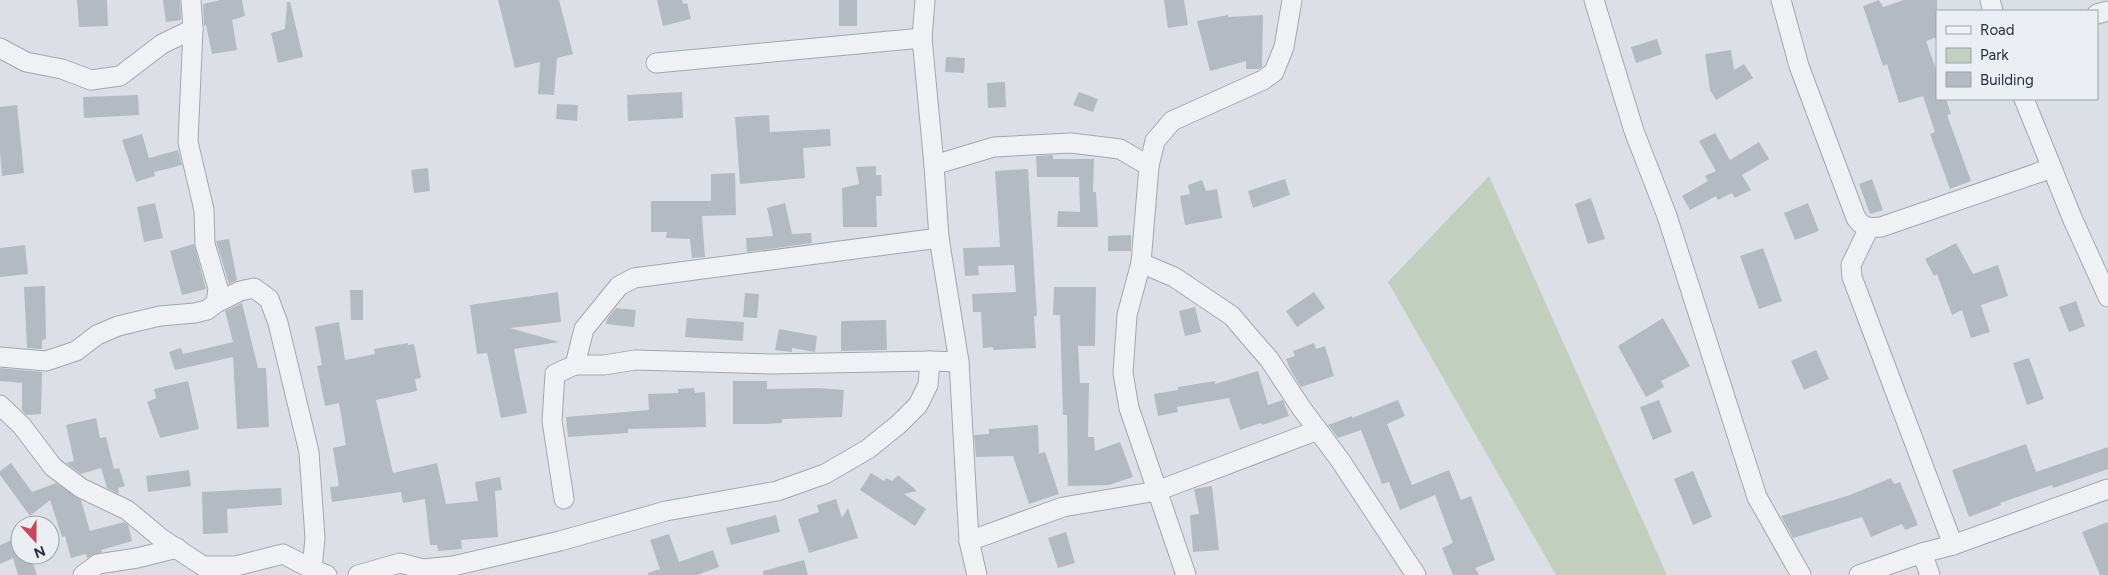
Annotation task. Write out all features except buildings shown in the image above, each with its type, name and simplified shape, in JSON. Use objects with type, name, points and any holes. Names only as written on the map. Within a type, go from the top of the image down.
[{"type":"street","points":[[191,0],[193,29],[188,142],[204,210],[205,244],[218,288],[216,303]]},
{"type":"street","points":[[925,0],[922,38],[939,238],[959,362],[969,541],[977,575]]},
{"type":"street","points":[[1186,575],[1129,408],[1123,373],[1127,315],[1141,263],[1149,166],[1155,141],[1172,121],[1263,80],[1274,72],[1284,47],[1292,0]]},
{"type":"street","points":[[1594,0],[1634,131],[1668,216],[1757,497],[1801,575]]},
{"type":"street","points":[[1781,0],[1799,66],[1856,218],[1861,225],[1869,228],[1881,228],[2052,168]]},
{"type":"street","points":[[0,48],[26,62],[62,69],[91,80],[120,76],[162,44],[193,29]]},
{"type":"street","points":[[656,63],[922,38]]},
{"type":"street","points":[[2024,100],[2108,297]]},
{"type":"street","points":[[934,165],[994,147],[1071,143],[1120,149],[1149,166]]},
{"type":"street","points":[[1869,228],[1851,265],[1852,278],[1952,545]]},
{"type":"street","points":[[575,365],[584,329],[619,286],[634,278],[939,238]]},
{"type":"street","points":[[1141,263],[1174,277],[1232,316],[1269,360],[1340,460],[1416,575]]},
{"type":"street","points":[[0,357],[46,361],[76,351],[96,335],[118,326],[160,316],[207,310],[216,303],[240,291],[254,288],[269,299],[278,323],[310,452],[319,572]]},
{"type":"street","points":[[564,499],[552,421],[555,374],[575,365],[604,365],[635,360],[773,364],[959,362]]},
{"type":"street","points":[[358,575],[400,563],[423,570],[453,566],[560,541],[666,511],[777,491],[817,477],[868,449],[906,418],[918,405],[928,385],[930,361]]},
{"type":"street","points":[[0,405],[22,426],[53,468],[81,488],[127,510],[162,539],[203,566],[236,566],[265,557],[283,554],[319,572]]},
{"type":"street","points":[[969,541],[1064,508],[1157,490],[1318,430]]},
{"type":"street","points":[[1859,575],[1922,553],[1952,545],[2108,488]]},
{"type":"street","points":[[83,575],[98,564],[137,558],[177,548]]},
{"type":"street","points":[[1922,553],[1930,575]]},
{"type":"green space","points":[[1489,176],[1667,575],[1556,575],[1388,282]]}]
